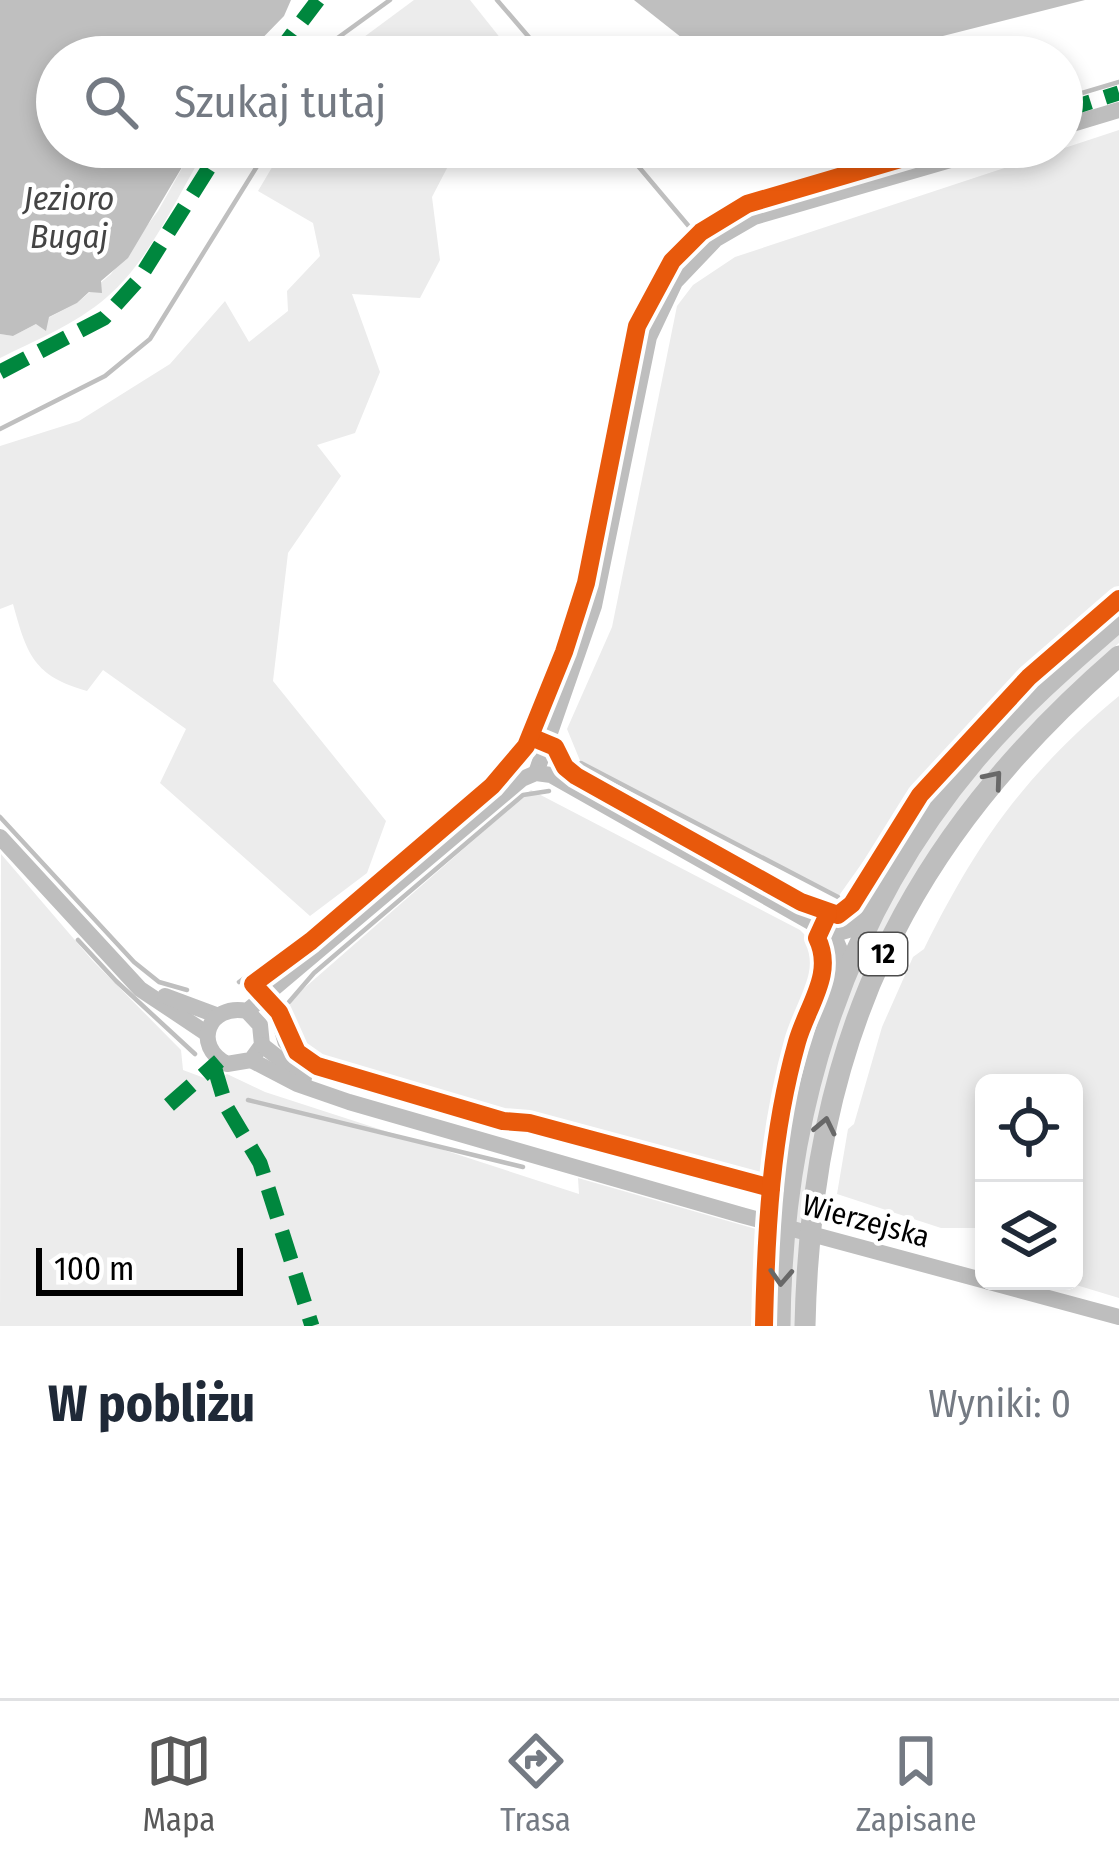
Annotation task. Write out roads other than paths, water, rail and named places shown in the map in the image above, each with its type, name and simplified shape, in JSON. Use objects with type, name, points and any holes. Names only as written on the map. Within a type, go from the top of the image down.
[{"type":"main road","name":"12","points":[[779,1326],[785,1210],[805,1095],[836,997],[890,885],[940,806],[981,753],[1119,621]]},
{"type":"main road","name":"12","points":[[806,1326],[811,1216],[820,1149],[846,1046],[880,958],[928,870],[991,782],[1042,725],[1119,656]]},
{"type":"main road","points":[[836,997],[839,954],[830,933],[850,927],[890,885]]},
{"type":"street","points":[[1083,121],[1119,110]]},
{"type":"street","points":[[536,773],[594,606],[649,337],[675,283],[716,239],[754,217],[923,168]]},
{"type":"street","points":[[253,1018],[231,1009],[216,1015],[206,1034],[209,1049],[219,1060],[235,1065],[256,1053],[253,1018],[303,967],[515,784],[536,773],[551,775],[830,933]]},
{"type":"street","points":[[0,837],[151,998],[206,1034]]},
{"type":"street","points":[[128,975],[174,1000],[216,1015]]},
{"type":"street","name":"Wierzejska","points":[[256,1053],[324,1093],[741,1215],[1119,1317]]},
{"type":"water","name":"Jezioro Bugaj","points":[[0,0],[291,0],[284,16],[264,36],[36,36],[36,168],[182,168],[128,258],[101,281],[102,293],[89,292],[49,317],[46,331],[36,324],[13,336],[0,334]]},
{"type":"water","points":[[634,0],[1085,0],[943,36],[680,36]]},
{"type":"waterway","points":[[340,36],[390,0]]},
{"type":"waterway","points":[[497,0],[528,36]]},
{"type":"waterway","points":[[1083,93],[1119,82]]},
{"type":"waterway","points":[[0,429],[105,376],[150,339],[256,168]]},
{"type":"waterway","points":[[640,168],[692,230],[739,198],[837,168]]},
{"type":"waterway","points":[[598,483],[629,331],[654,277],[692,230]]},
{"type":"waterway","points":[[239,982],[313,929],[506,764],[516,746]]},
{"type":"waterway","points":[[581,763],[838,897]]},
{"type":"waterway","points":[[289,1002],[314,973],[523,795],[549,791]]},
{"type":"waterway","points":[[0,817],[134,962],[159,982],[187,990]]},
{"type":"waterway","points":[[78,940],[195,1054]]},
{"type":"waterway","points":[[274,1023],[280,1044],[291,1058]]},
{"type":"waterway","points":[[304,1069],[499,1129]]},
{"type":"waterway","points":[[248,1100],[523,1167]]}]
